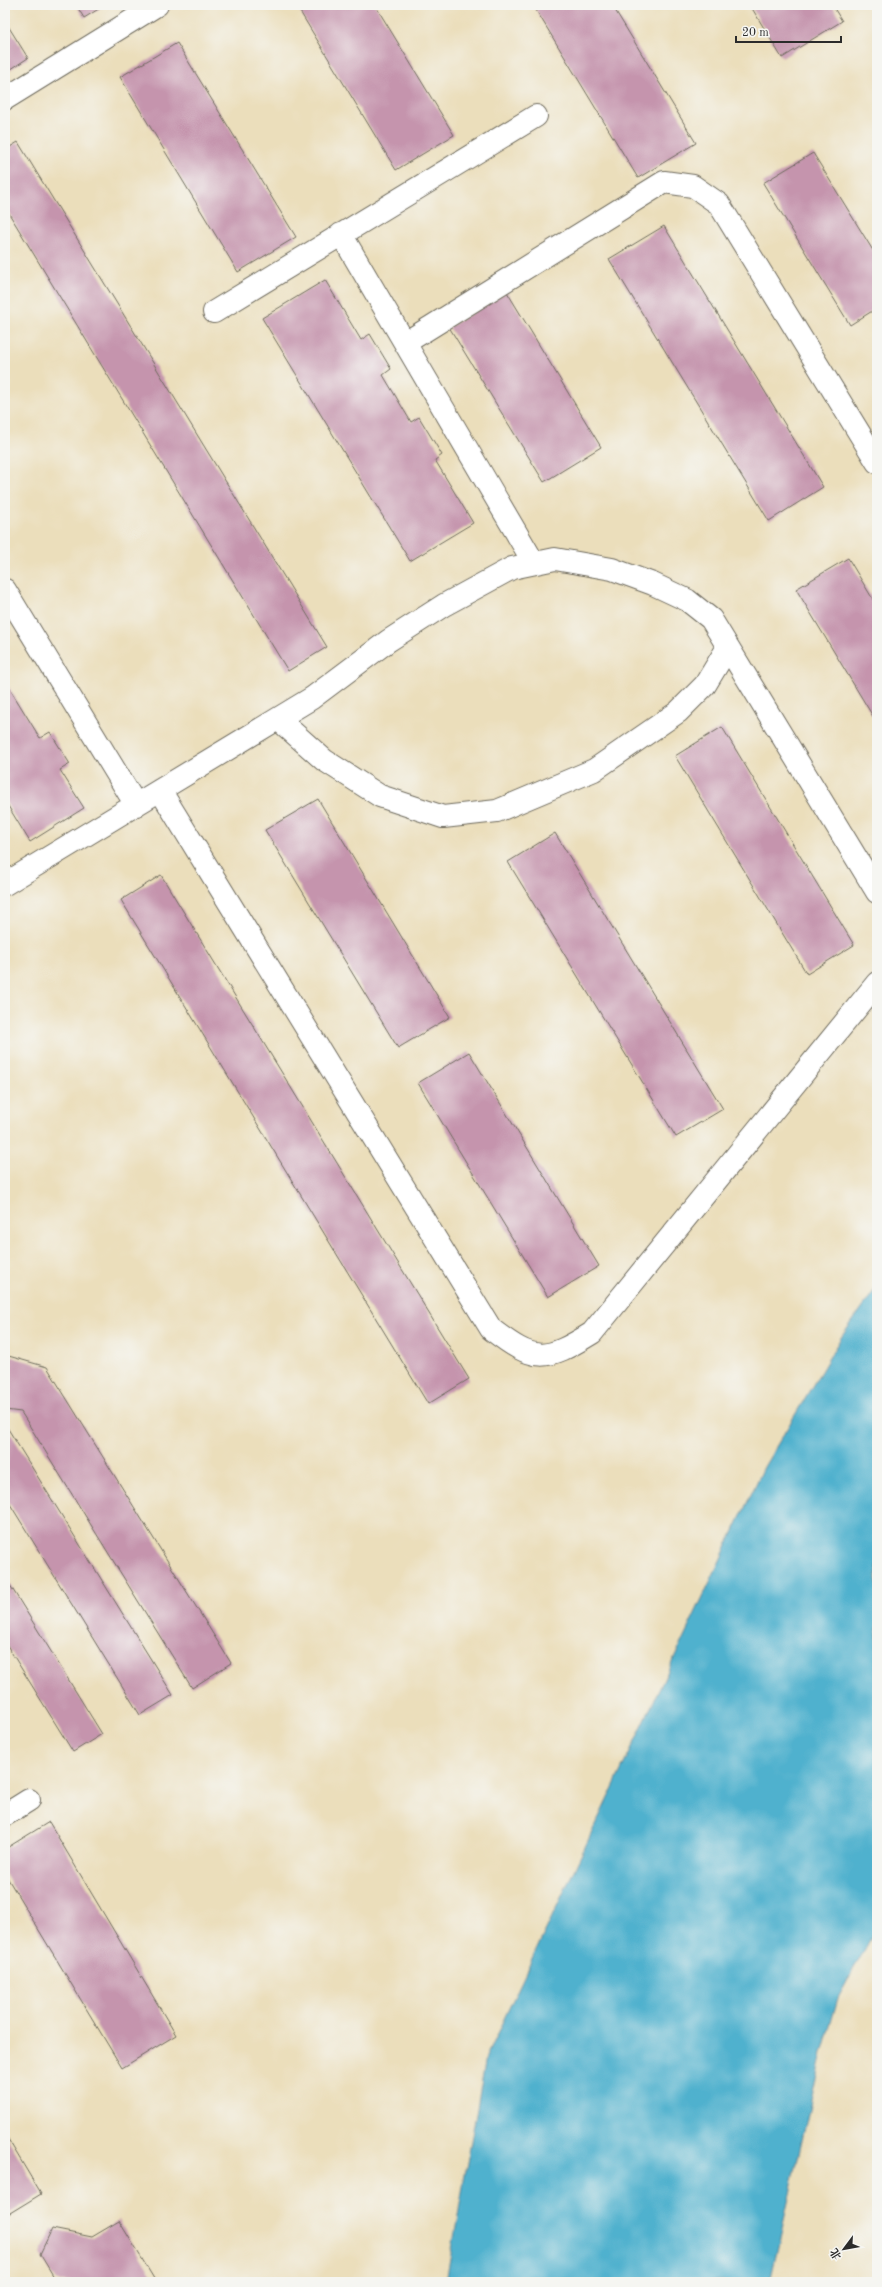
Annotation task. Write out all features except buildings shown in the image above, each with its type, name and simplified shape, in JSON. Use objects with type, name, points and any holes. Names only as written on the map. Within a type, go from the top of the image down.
[{"type":"street","points":[[5,99],[157,5]]},
{"type":"street","points":[[214,312],[536,116]]},
{"type":"street","points":[[405,343],[664,182],[693,186],[719,204],[877,462]]},
{"type":"street","points":[[341,234],[534,564]]},
{"type":"street","points":[[5,884],[312,698],[388,641],[444,604],[512,568],[555,559],[612,569],[653,584],[687,600],[711,620],[877,892]]},
{"type":"street","points":[[5,590],[136,805]]},
{"type":"street","points":[[278,719],[324,760],[380,796],[443,817],[497,812],[594,770],[678,712],[705,685],[728,647]]},
{"type":"street","points":[[160,790],[491,1329],[516,1348],[546,1356],[566,1349],[592,1333],[877,983]]},
{"type":"street","points":[[5,1815],[30,1800]]},
{"type":"water","points":[[877,1287],[877,1927],[838,1998],[820,2061],[770,2282],[446,2282],[486,2057],[764,1467],[842,1336]]}]
